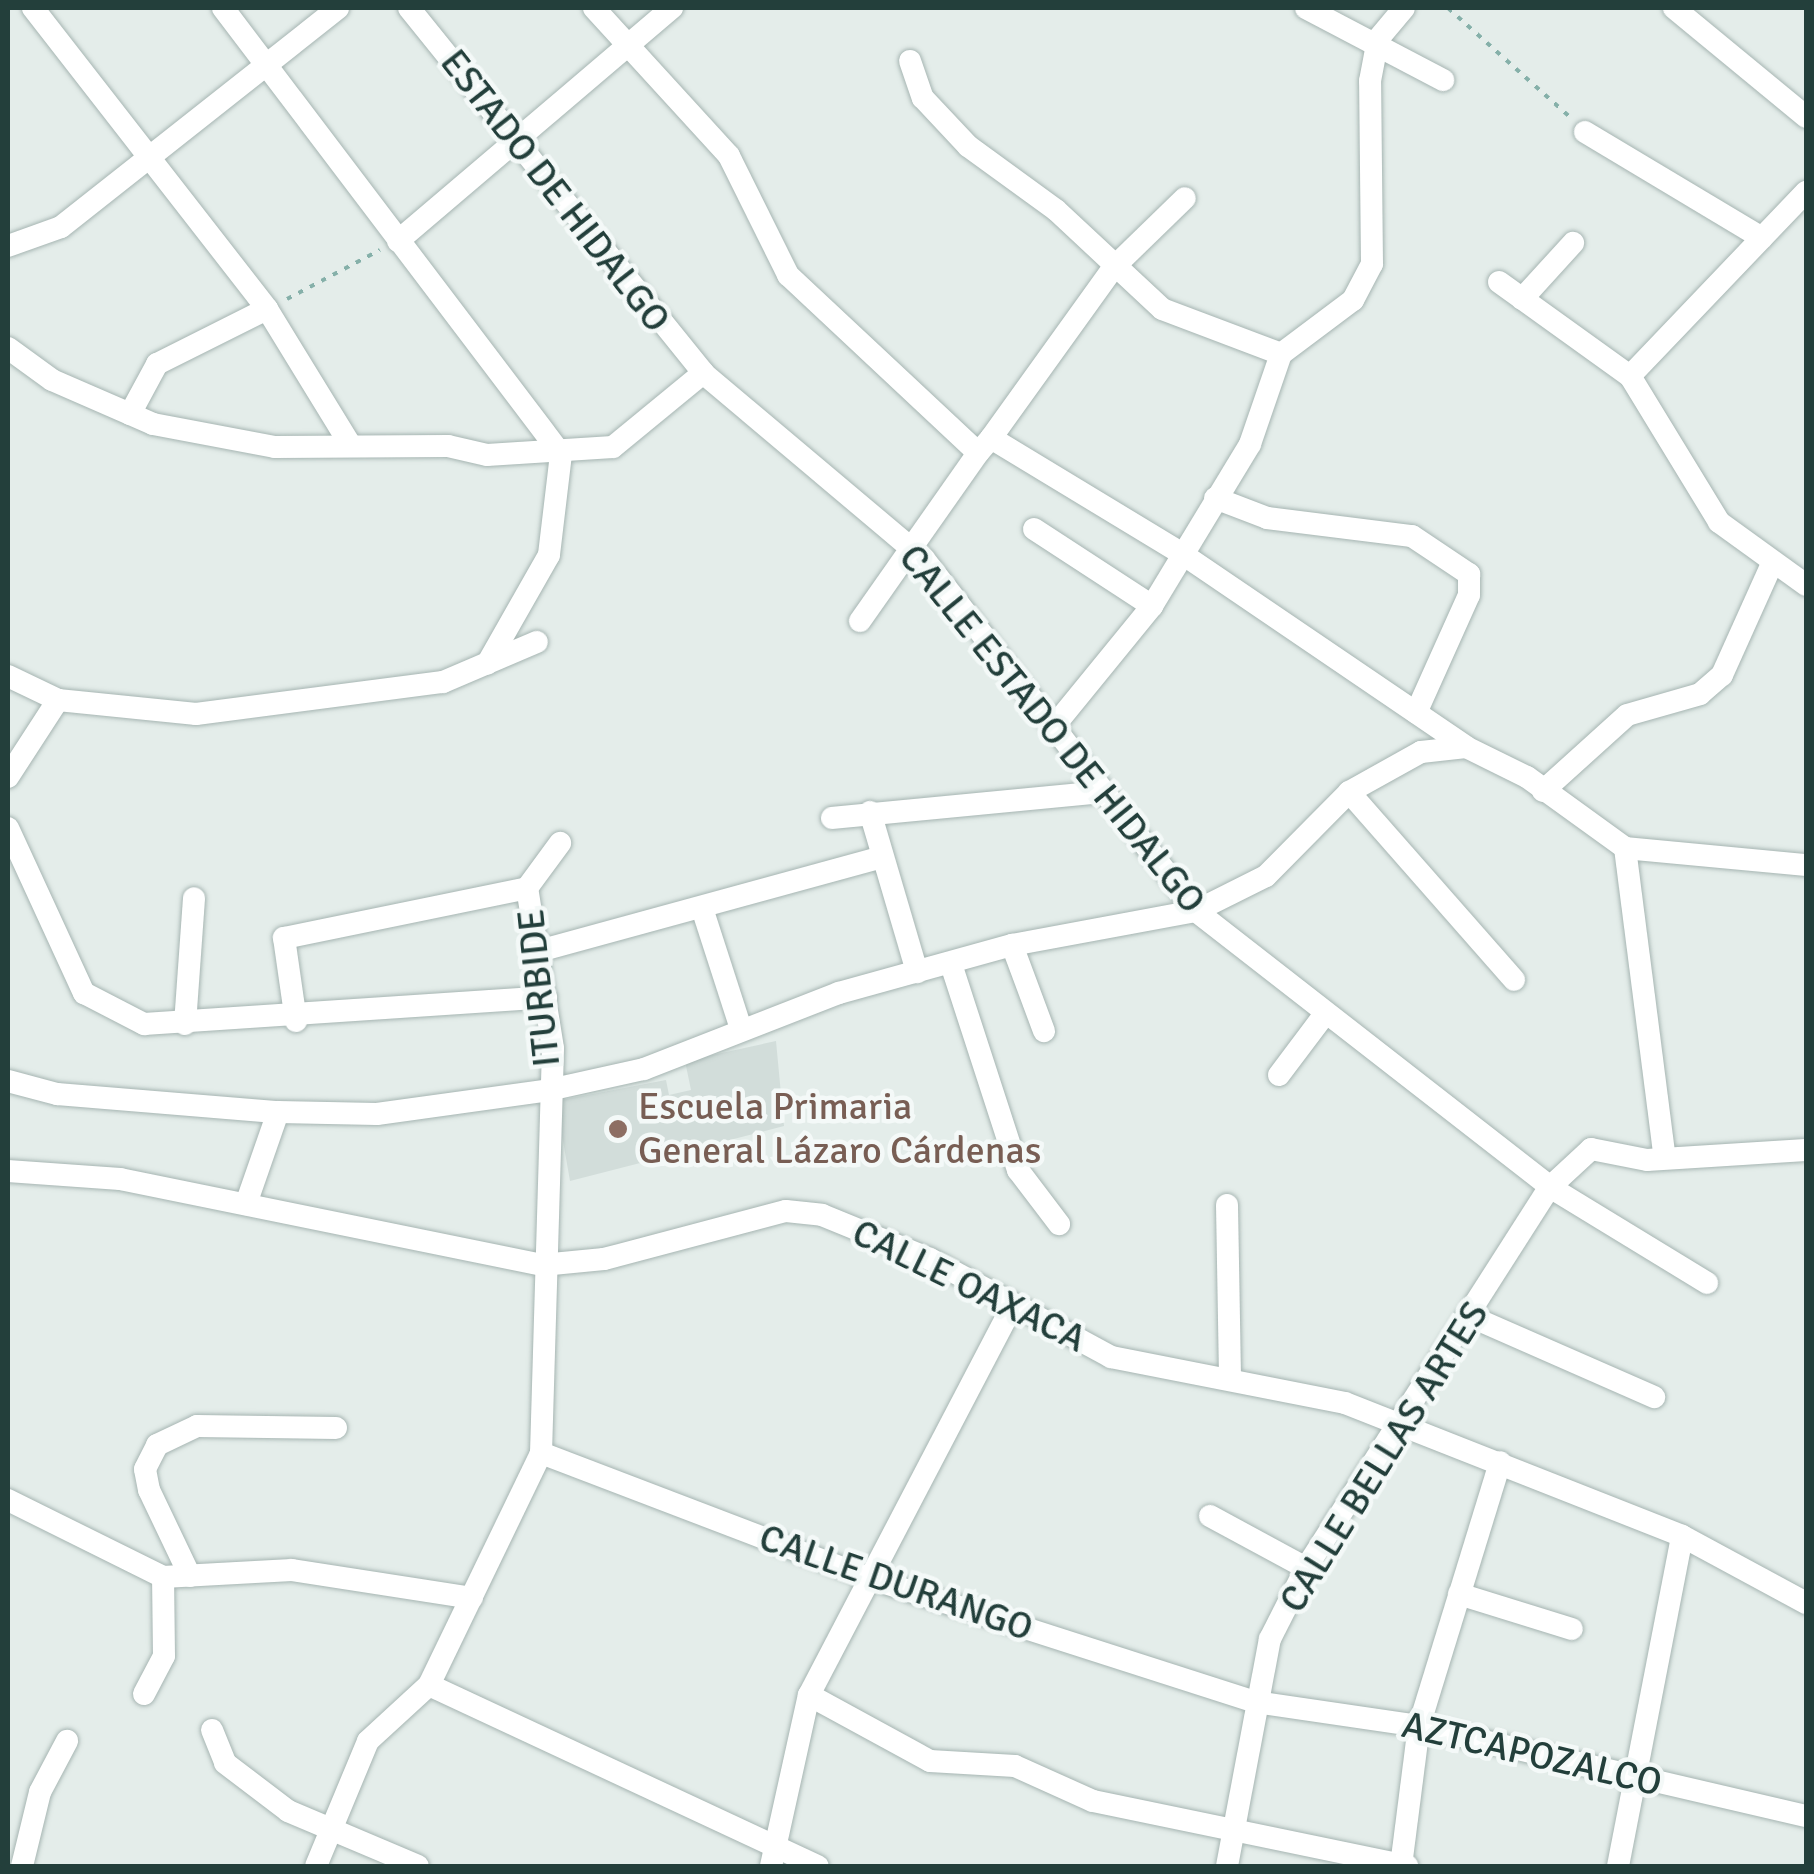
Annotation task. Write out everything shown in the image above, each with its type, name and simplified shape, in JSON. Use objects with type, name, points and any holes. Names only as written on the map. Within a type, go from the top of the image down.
[{"type":"street","points":[[33,8],[268,309],[349,443]]},
{"type":"street","points":[[223,8],[561,454],[548,555],[487,664]]},
{"type":"street","points":[[8,246],[61,227],[266,61],[338,8]]},
{"type":"street","name":"ESTADO DE HIDALGO","points":[[409,8],[703,373]]},
{"type":"street","points":[[594,8],[730,156],[773,247],[806,296],[985,445],[1181,554],[1466,748],[1543,792],[1624,848],[1806,865]]},
{"type":"street","points":[[398,241],[512,135],[672,8]]},
{"type":"street","points":[[1306,8],[1378,38],[1443,80]]},
{"type":"street","points":[[1055,725],[1152,606],[1250,444],[1281,354],[1353,300],[1372,264],[1378,38],[1404,8]]},
{"type":"street","points":[[1674,8],[1806,117]]},
{"type":"street","points":[[910,61],[923,98],[968,146],[1056,210],[1114,268],[1162,308],[1281,354]]},
{"type":"street","points":[[1585,132],[1762,238]]},
{"type":"street","points":[[1630,376],[1806,192]]},
{"type":"street","points":[[860,621],[1114,268],[1185,198]]},
{"type":"street","points":[[1522,298],[1573,243]]},
{"type":"street","points":[[1499,282],[1630,376],[1719,522],[1806,586]]},
{"type":"street","points":[[130,414],[157,364],[268,309]]},
{"type":"street","points":[[8,348],[52,380],[130,414],[276,447],[349,443],[561,454],[613,448],[703,373]]},
{"type":"street","name":"CALLE ESTADO DE HIDALGO","points":[[703,373],[912,549],[1055,725],[1102,792],[1196,911],[1550,1188],[1707,1283]]},
{"type":"street","points":[[1214,498],[1267,518],[1412,536],[1469,574],[1469,595],[1416,712]]},
{"type":"street","points":[[1034,530],[1152,606]]},
{"type":"street","points":[[1543,792],[1627,715],[1700,694],[1722,675],[1772,564]]},
{"type":"street","points":[[8,676],[58,700],[152,714],[230,712],[443,682],[537,642]]},
{"type":"street","points":[[8,777],[58,700]]},
{"type":"street","points":[[8,1081],[57,1094],[278,1112],[377,1114],[549,1090],[644,1069],[741,1028],[917,972],[1012,945],[1196,911],[1266,876],[1349,792],[1421,752],[1466,748]]},
{"type":"street","points":[[832,818],[1102,792]]},
{"type":"street","points":[[1349,792],[1514,980]]},
{"type":"street","points":[[870,812],[880,858],[917,972]]},
{"type":"street","points":[[8,828],[84,992],[102,1010],[144,1024],[296,1020],[546,997]]},
{"type":"street","name":"ITURBIDE","points":[[541,1454],[542,1265],[549,1090],[546,997],[528,888],[560,843]]},
{"type":"street","points":[[1624,848],[1664,1154]]},
{"type":"street","points":[[539,951],[880,858]]},
{"type":"street","points":[[296,1020],[284,938],[528,888]]},
{"type":"street","points":[[186,1024],[194,898]]},
{"type":"street","points":[[702,908],[741,1028]]},
{"type":"street","points":[[1012,945],[1044,1030]]},
{"type":"street","points":[[951,964],[1018,1170],[1059,1224]]},
{"type":"street","points":[[1279,1075],[1324,1014]]},
{"type":"street","points":[[246,1204],[278,1112]]},
{"type":"street","name":"CALLE BELLAS ARTES","points":[[1226,1866],[1238,1838],[1255,1702],[1270,1639],[1306,1568],[1397,1423],[1474,1318],[1550,1188],[1591,1150],[1664,1154],[1806,1150]]},
{"type":"street","name":"CALLE OAXACA","points":[[8,1171],[120,1179],[542,1265],[604,1259],[786,1212],[822,1215],[930,1259],[1012,1307],[1111,1357],[1230,1376],[1397,1423],[1682,1536],[1806,1603]]},
{"type":"street","points":[[1227,1205],[1230,1376]]},
{"type":"street","points":[[774,1860],[809,1695],[866,1577],[1012,1307]]},
{"type":"street","points":[[1474,1318],[1654,1396]]},
{"type":"street","points":[[190,1576],[148,1490],[145,1469],[157,1445],[198,1426],[336,1428]]},
{"type":"street","points":[[316,1866],[368,1742],[429,1685],[541,1454]]},
{"type":"street","name":"CALLE DURANGO","points":[[541,1454],[866,1577],[1255,1702]]},
{"type":"street","points":[[809,1695],[930,1761],[1016,1766],[1093,1801],[1238,1838],[1403,1866],[1419,1726],[1500,1462]]},
{"type":"street","points":[[8,1500],[163,1577],[292,1570],[472,1598]]},
{"type":"street","points":[[1210,1516],[1306,1568]]},
{"type":"street","points":[[1618,1866],[1639,1779],[1682,1536]]},
{"type":"street","points":[[144,1694],[164,1656],[163,1577]]},
{"type":"street","points":[[1459,1594],[1572,1629]]},
{"type":"street","points":[[429,1685],[774,1860],[818,1866]]},
{"type":"street","name":"AZTCAPOZALCO","points":[[1255,1702],[1419,1726],[1806,1816]]},
{"type":"street","points":[[212,1730],[225,1763],[332,1834],[418,1866]]},
{"type":"street","points":[[22,1866],[40,1792],[67,1742]]},
{"type":"path","points":[[1448,8],[1585,132]]},
{"type":"path","points":[[268,309],[398,241]]},
{"type":"shaded area","points":[[776,1041],[784,1126],[570,1181],[556,1101],[666,1080],[669,1095],[691,1090],[685,1061]]},
{"type":"place","name":"Escuela Primaria General Lázaro Cárdenas","points":[[618,1129]]}]
